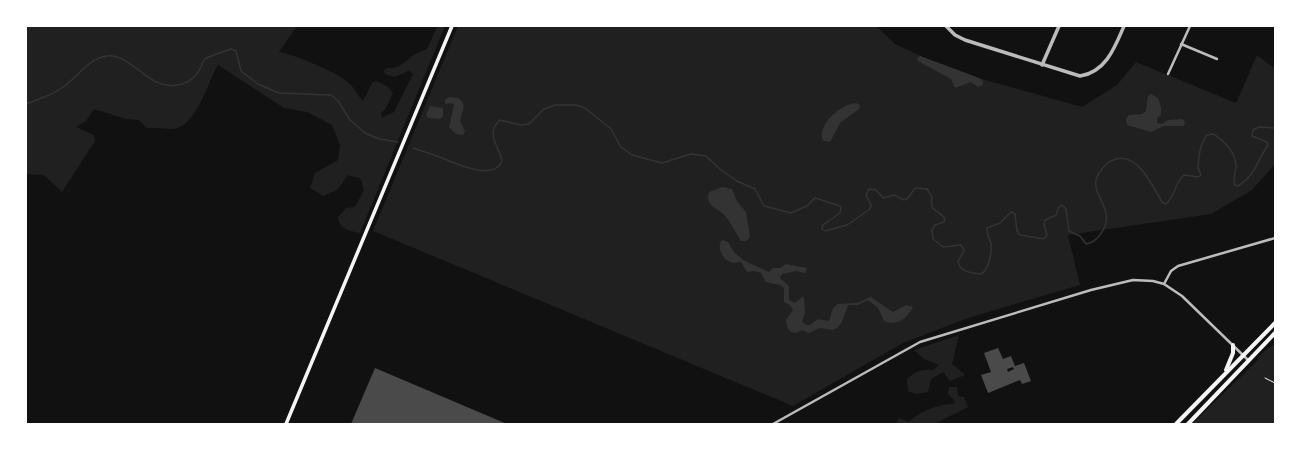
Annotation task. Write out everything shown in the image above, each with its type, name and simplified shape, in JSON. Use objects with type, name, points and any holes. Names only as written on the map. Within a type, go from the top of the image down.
[{"type":"main road","points":[[286,424],[452,26]]},
{"type":"main road","points":[[1176,424],[1275,323]]},
{"type":"main road","points":[[1188,424],[1275,333]]},
{"type":"main road","points":[[1226,372],[1233,353],[1233,345]]},
{"type":"street","points":[[946,26],[955,35],[965,40],[1080,76],[1095,70],[1107,61],[1124,26]]},
{"type":"street","points":[[1042,65],[1059,26]]},
{"type":"street","points":[[1168,74],[1190,26]]},
{"type":"street","points":[[1181,44],[1217,59]]},
{"type":"street","points":[[1164,284],[1171,271],[1178,266],[1275,238]]},
{"type":"street","points":[[773,424],[920,342],[1091,290],[1133,280],[1153,281],[1164,284],[1182,296],[1248,360]]},
{"type":"path","points":[[1265,378],[1275,383]]},
{"type":"shaded area","points":[[26,26],[297,26],[279,52],[306,60],[336,74],[350,84],[363,101],[372,83],[376,81],[388,87],[393,93],[386,108],[381,113],[382,118],[394,112],[413,74],[409,71],[394,77],[387,75],[383,71],[387,68],[393,68],[403,64],[420,51],[426,50],[438,26],[445,26],[360,233],[342,227],[338,217],[346,208],[355,207],[364,190],[361,179],[348,175],[337,190],[323,196],[310,188],[315,173],[338,160],[340,145],[332,125],[307,112],[284,108],[218,65],[195,113],[181,126],[172,129],[147,128],[139,120],[126,119],[94,109],[86,121],[76,127],[94,135],[95,141],[62,192],[44,175],[26,174]]},
{"type":"shaded area","points":[[458,26],[876,26],[895,44],[923,57],[982,79],[1082,107],[1117,85],[1136,62],[1236,103],[1257,55],[1275,69],[1275,164],[1252,190],[1211,214],[1068,235],[1080,285],[968,318],[903,343],[793,406],[373,231]]},
{"type":"shaded area","points":[[920,56],[979,78],[983,81],[983,85],[978,87],[971,82],[955,88],[951,79],[918,61],[917,58]]},
{"type":"shaded area","points":[[1151,94],[1158,98],[1161,107],[1161,115],[1157,118],[1157,123],[1162,124],[1168,120],[1182,119],[1185,122],[1184,126],[1164,126],[1151,132],[1127,125],[1126,119],[1129,115],[1142,114],[1146,111],[1148,96]]},
{"type":"shaded area","points":[[449,97],[458,98],[463,103],[464,108],[460,121],[465,131],[463,135],[456,134],[449,127],[454,105],[452,103],[445,103],[445,100]]},
{"type":"shaded area","points":[[856,103],[860,105],[859,109],[840,123],[830,142],[823,141],[823,128],[831,116],[844,107]]},
{"type":"shaded area","points":[[430,106],[443,108],[443,117],[439,119],[428,118],[426,115]]},
{"type":"shaded area","points":[[722,187],[732,189],[737,201],[746,212],[750,237],[746,241],[741,241],[725,216],[710,204],[708,197],[709,192]]},
{"type":"shaded area","points":[[722,240],[728,242],[734,252],[743,260],[769,272],[773,268],[780,268],[786,264],[807,268],[805,273],[796,271],[782,274],[780,278],[789,286],[789,300],[795,303],[802,297],[804,298],[805,313],[802,321],[806,325],[810,325],[818,319],[829,321],[833,308],[838,304],[857,303],[871,297],[893,312],[906,305],[913,307],[905,318],[897,322],[888,323],[884,321],[878,308],[868,300],[858,305],[848,305],[842,322],[833,330],[820,328],[809,333],[802,330],[796,333],[791,332],[787,327],[786,320],[793,310],[790,305],[784,302],[784,288],[780,285],[766,282],[761,273],[754,271],[747,272],[741,262],[733,263],[725,259],[720,247]]},
{"type":"shaded area","points":[[959,335],[952,364],[965,375],[950,381],[943,372],[931,379],[928,392],[916,394],[908,391],[907,379],[916,372],[922,370],[933,370],[939,365],[924,359],[914,350]]},
{"type":"shaded area","points":[[1275,344],[1275,424],[1192,424],[1258,360],[1263,352]]},
{"type":"shaded area","points":[[949,387],[957,387],[958,396],[964,397],[968,407],[934,424],[896,424],[899,418],[909,422],[924,411],[942,405],[954,404],[955,401],[948,394]]},
{"type":"building","points":[[998,348],[1003,359],[1011,356],[1015,366],[1024,363],[1031,381],[1022,384],[1020,380],[988,393],[981,375],[991,372],[984,353]],"holes":[[[1013,367],[1014,369],[1008,372],[1007,369]]]},
{"type":"building","points":[[375,368],[507,424],[351,424]]},
{"type":"waterway","points":[[26,104],[59,90],[88,65],[106,56],[124,60],[157,83],[178,85],[186,83],[194,77],[205,59],[231,49],[236,51],[241,71],[258,84],[279,93],[331,95],[338,101],[350,120],[365,133],[379,139],[398,142]]},
{"type":"waterway","points":[[413,148],[471,169],[490,170],[497,167],[502,161],[493,135],[496,125],[500,120],[521,125],[529,124],[544,109],[555,105],[576,105],[585,108],[611,129],[621,147],[632,155],[662,163],[691,154],[706,156],[721,170],[737,181],[755,189],[764,206],[791,213],[807,206],[815,198],[840,206],[840,213],[823,225],[822,229],[825,231],[847,225],[870,209],[871,205],[866,195],[869,189],[876,190],[883,198],[894,195],[904,200],[908,198],[915,188],[927,189],[932,197],[931,202],[933,209],[945,219],[944,222],[935,225],[932,230],[933,239],[943,247],[961,245],[964,250],[958,262],[961,268],[966,271],[981,274],[988,265],[991,252],[991,244],[987,228],[1000,223],[1011,212],[1015,214],[1017,231],[1020,235],[1044,239],[1047,235],[1044,225],[1045,220],[1056,215],[1059,207],[1062,205],[1066,209],[1069,231],[1080,236],[1086,244],[1095,240],[1105,226],[1106,219],[1106,211],[1097,192],[1096,180],[1098,174],[1106,164],[1111,161],[1120,158],[1135,164],[1148,178],[1162,202],[1166,204],[1184,175],[1198,177],[1201,175],[1198,166],[1199,154],[1201,146],[1207,135],[1213,134],[1229,147],[1234,156],[1236,166],[1234,182],[1235,185],[1238,186],[1252,173],[1268,145],[1267,142],[1252,136],[1253,130],[1259,127],[1275,128]]}]
